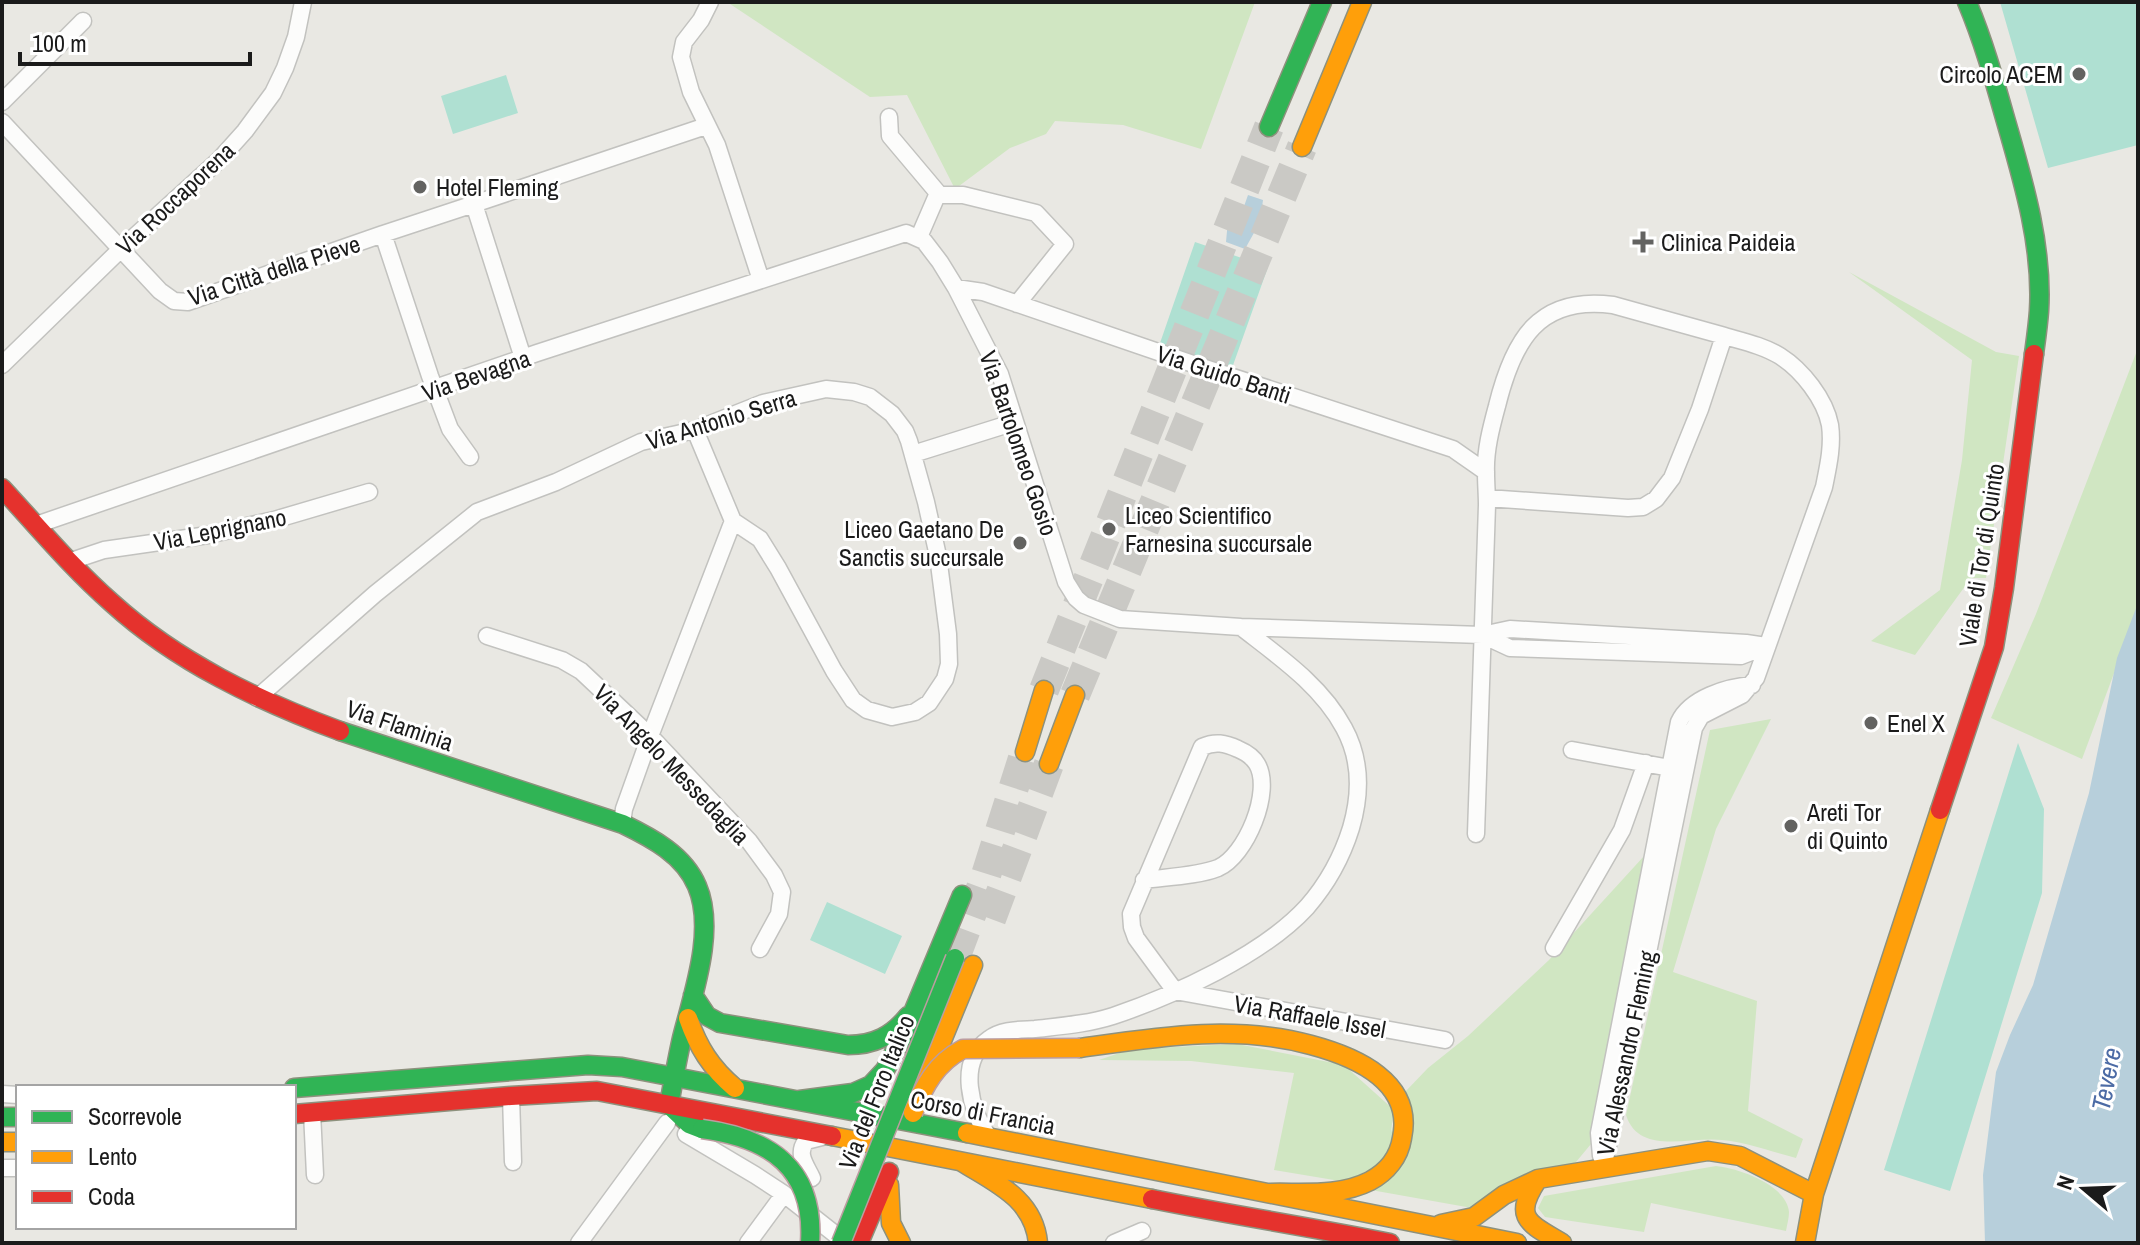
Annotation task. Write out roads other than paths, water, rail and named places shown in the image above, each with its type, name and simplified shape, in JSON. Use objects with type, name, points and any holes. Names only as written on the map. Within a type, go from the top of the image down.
[{"type":"main road","points":[[1269,127],[1322,2]]},
{"type":"main road","points":[[1302,147],[1362,2]]},
{"type":"main road","points":[[1334,70],[1370,2]]},
{"type":"main road","name":"Viale di Tor di Quinto","points":[[1805,1243],[1814,1194],[1994,647],[2013,523],[2039,309],[2037,260],[2024,187],[2003,108],[1967,2]]},
{"type":"main road","name":"Via Flaminia","points":[[2,488],[102,594],[137,624],[195,664],[257,698],[381,744],[622,823],[655,840],[678,858],[689,870],[699,891],[704,924],[693,995],[668,1114]]},
{"type":"main road","points":[[1025,752],[1044,690]]},
{"type":"main road","points":[[1049,764],[1075,695]]},
{"type":"main road","points":[[800,1100],[853,1093],[871,1085],[880,1076],[894,1056],[962,895]]},
{"type":"main road","name":"Via del Foro Italico","points":[[844,1243],[964,962],[923,1088],[859,1243]]},
{"type":"main road","points":[[693,995],[707,1016],[720,1023],[848,1045],[866,1045],[884,1039],[902,1024],[916,1005]]},
{"type":"main road","points":[[688,1018],[705,1059],[735,1088]]},
{"type":"main road","points":[[923,1088],[943,1061],[963,1049],[1080,1048],[1180,1033],[1245,1034],[1288,1040],[1358,1063],[1386,1080],[1403,1108],[1405,1127],[1399,1151],[1387,1168],[1373,1179],[1350,1189],[1268,1193]]},
{"type":"main road","name":"Corso di Francia","points":[[296,1088],[588,1065],[622,1067],[1517,1243]]},
{"type":"main road","points":[[303,1113],[597,1091],[668,1114],[702,1129],[752,1139],[770,1150],[788,1164],[803,1188],[811,1228],[810,1243]]},
{"type":"main road","points":[[668,1114],[826,1136],[1390,1243]]},
{"type":"main road","points":[[1432,1226],[1474,1217],[1504,1195],[1538,1179],[1694,1153],[1718,1151],[1746,1159],[1814,1194]]},
{"type":"main road","points":[[962,1162],[1008,1193],[1032,1214],[1038,1229],[1038,1243]]},
{"type":"main road","points":[[889,1172],[889,1218],[892,1231],[901,1243]]},
{"type":"main road","points":[[1538,1179],[1524,1199],[1525,1214],[1531,1223],[1562,1243]]},
{"type":"street","name":"Via Roccaporena","points":[[2,365],[122,248],[219,160],[256,117],[273,93],[285,68],[296,37],[303,2]]},
{"type":"street","points":[[710,2],[684,42],[681,57],[691,92],[717,145],[761,280]]},
{"type":"street","points":[[2,102],[83,21]]},
{"type":"street","points":[[889,117],[890,136],[938,193],[919,237]]},
{"type":"street","name":"Via Città della Pieve","points":[[2,122],[174,301],[188,302],[474,204]]},
{"type":"street","points":[[523,358],[474,204],[706,126]]},
{"type":"street","points":[[937,195],[963,195],[1036,213],[1065,244],[1017,304]]},
{"type":"street","points":[[383,234],[450,429],[470,457]]},
{"type":"street","name":"Via Bevagna","points":[[36,525],[523,358],[900,234],[919,237]]},
{"type":"street","name":"Via Bartolomeo Gosio","points":[[919,237],[935,254],[956,288],[1000,374],[1066,582],[1076,598],[1090,609],[1120,619],[1241,627]]},
{"type":"street","name":"Via Guido Banti","points":[[956,288],[983,292],[1453,449],[1486,472]]},
{"type":"street","points":[[1476,834],[1486,472],[1490,433],[1515,351],[1532,328],[1550,313],[1563,308],[1608,304],[1763,348],[1791,364],[1810,385],[1823,408],[1830,426],[1830,453],[1824,487],[1761,670],[1752,685]]},
{"type":"street","points":[[1487,498],[1628,508],[1643,507],[1656,499],[1664,492],[1677,466],[1724,336]]},
{"type":"street","name":"Via Antonio Serra","points":[[257,698],[375,594],[477,512],[556,482],[641,442],[695,430],[763,403],[815,391],[837,390],[870,397],[882,405],[905,431],[913,454],[938,556],[948,634],[949,664],[937,694],[915,712],[899,716],[883,716],[853,700],[760,539],[733,521]]},
{"type":"street","points":[[913,454],[1015,422]]},
{"type":"street","points":[[622,823],[650,736],[733,521],[695,430]]},
{"type":"street","name":"Via Leprignano","points":[[71,561],[104,550],[208,535],[274,520],[369,492]]},
{"type":"street","points":[[1241,627],[1482,635],[1510,648],[1741,656],[1767,646]]},
{"type":"street","points":[[989,1138],[974,1111],[969,1087],[975,1057],[990,1037],[1006,1031],[1103,1019],[1175,991],[1272,937],[1296,918],[1316,896],[1332,871],[1346,841],[1356,808],[1358,785],[1354,753],[1342,725],[1316,691],[1241,627]]},
{"type":"street","name":"Via Angelo Messedaglia","points":[[487,636],[562,660],[581,671],[650,736],[749,841],[779,884],[782,897],[779,914],[760,949]]},
{"type":"street","name":"Via Alessandro Fleming","points":[[1603,1167],[1599,1133],[1679,722],[1688,709],[1704,699],[1734,687],[1752,685]]},
{"type":"street","name":"Via Alessandro Fleming","points":[[1603,1167],[1694,728],[1701,716],[1734,700],[1752,685]]},
{"type":"street","points":[[1144,880],[1217,868],[1235,855],[1255,822],[1259,807],[1261,787],[1255,760],[1223,743],[1202,747],[1144,880],[1131,914],[1136,938],[1175,991]]},
{"type":"street","points":[[1572,750],[1670,768]]},
{"type":"street","points":[[1554,948],[1622,830],[1646,763]]},
{"type":"street","name":"Via Raffaele Issel","points":[[1175,991],[1445,1040]]},
{"type":"street","points":[[511,1096],[513,1162]]},
{"type":"street","points":[[303,1113],[315,1175]]},
{"type":"street","points":[[579,1243],[668,1114],[784,1194],[844,1243]]},
{"type":"street","points":[[825,1226],[814,1182],[801,1150],[806,1141],[826,1136]]},
{"type":"street","points":[[748,1243],[784,1194]]},
{"type":"street","points":[[1114,1243],[1142,1231]]},
{"type":"water","points":[[1248,195],[1263,200],[1260,222],[1245,249],[1226,242],[1229,209],[1239,210],[1241,215]]},
{"type":"water","name":"Tevere","points":[[2138,603],[2138,1243],[1985,1243],[1983,1175],[1996,1072],[2033,985],[2089,793],[2117,658]]},
{"type":"tunnel","points":[[1044,690],[1269,127]]},
{"type":"tunnel","points":[[1075,695],[1302,147]]},
{"type":"tunnel","points":[[955,958],[986,875],[1025,752]]},
{"type":"tunnel","points":[[991,919],[1049,764]]},
{"type":"place","name":"Circolo ACEM","points":[[2079,74]]},
{"type":"place","name":"Hotel Fleming","points":[[420,187]]},
{"type":"place","name":"Clinica Paideia","points":[[1643,242]]},
{"type":"place","name":"Liceo Scientifico Farnesina succursale","points":[[1109,529]]},
{"type":"place","name":"Liceo Gaetano De Sanctis succursale","points":[[1020,543]]},
{"type":"place","name":"Enel X","points":[[1871,723]]},
{"type":"place","name":"Areti Tor di Quinto","points":[[1791,826]]}]
